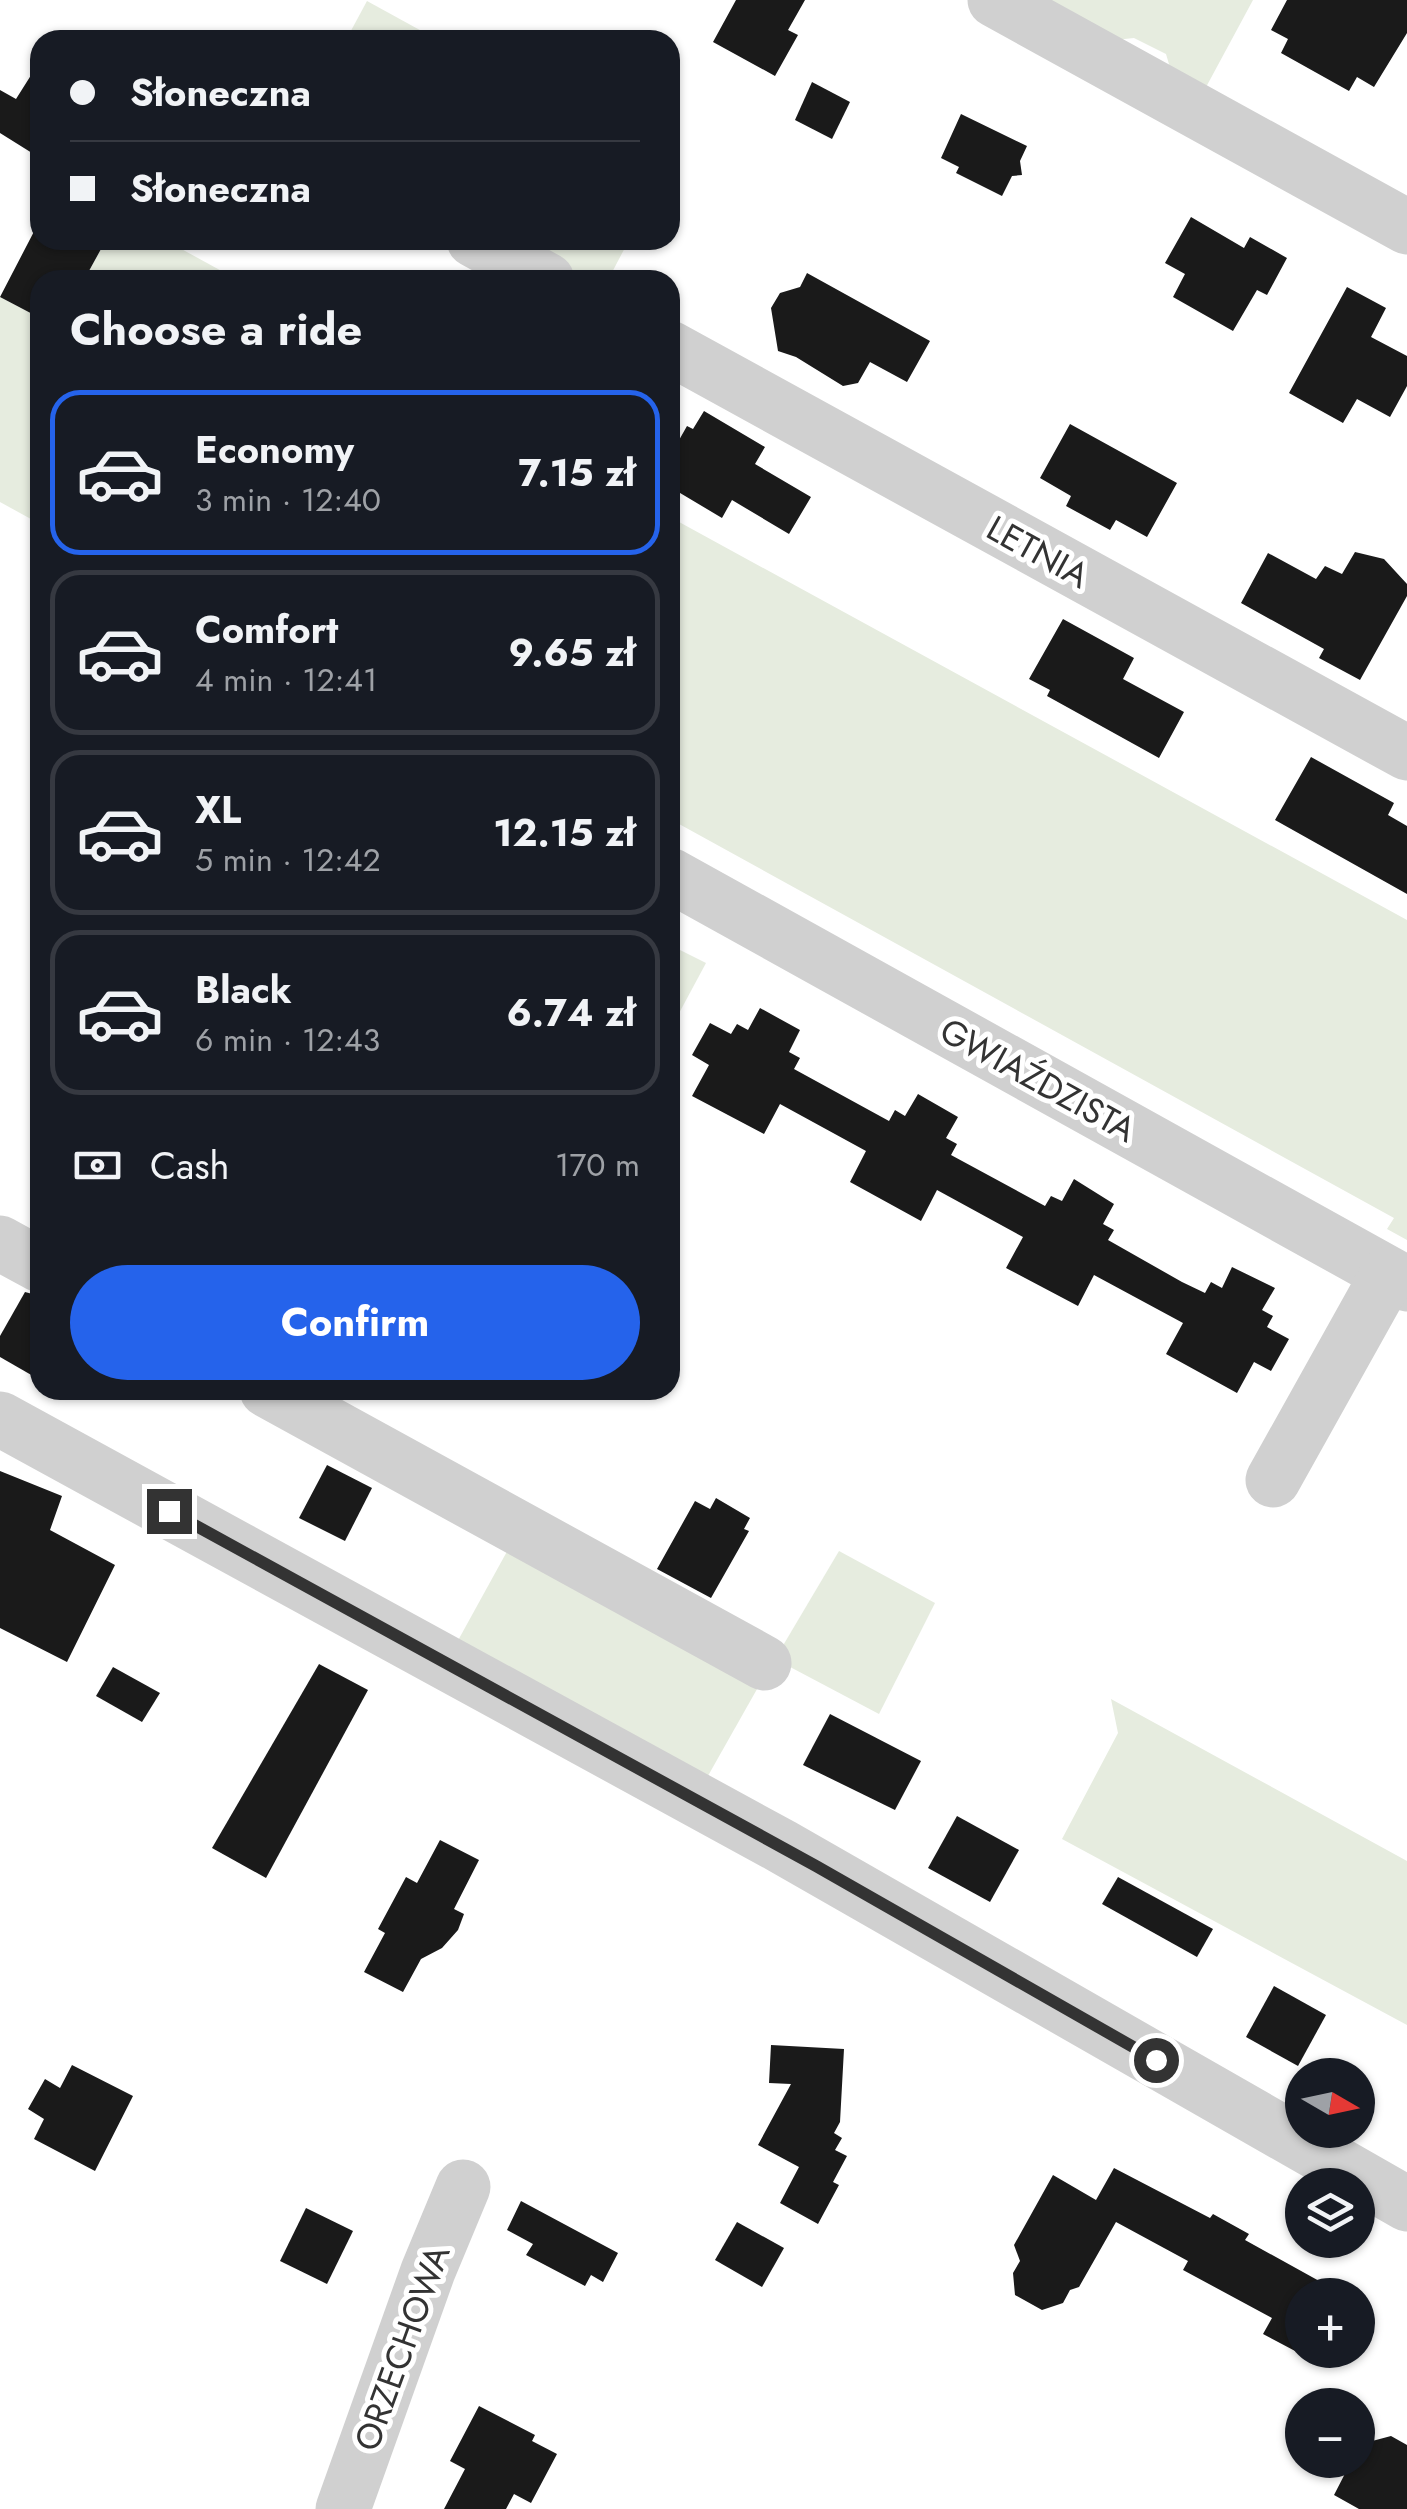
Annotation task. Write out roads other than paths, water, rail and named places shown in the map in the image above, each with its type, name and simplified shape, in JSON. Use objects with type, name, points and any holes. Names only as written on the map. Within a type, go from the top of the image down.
[{"type":"street","points":[[995,0],[1407,228]]},
{"type":"street","points":[[492,250],[528,270]]},
{"type":"street","name":"LETNIA","points":[[680,353],[1407,753]]},
{"type":"street","name":"GWIAŹDZISTA","points":[[680,881],[1397,1279]]},
{"type":"street","points":[[0,1243],[30,1260]]},
{"type":"street","points":[[1273,1480],[1397,1279]]},
{"type":"street","points":[[285,1400],[764,1663]]},
{"type":"street","points":[[0,1419],[800,1857],[1407,2204]]},
{"type":"street","name":"ORZECHOWA","points":[[343,2509],[428,2271],[463,2187]]}]
